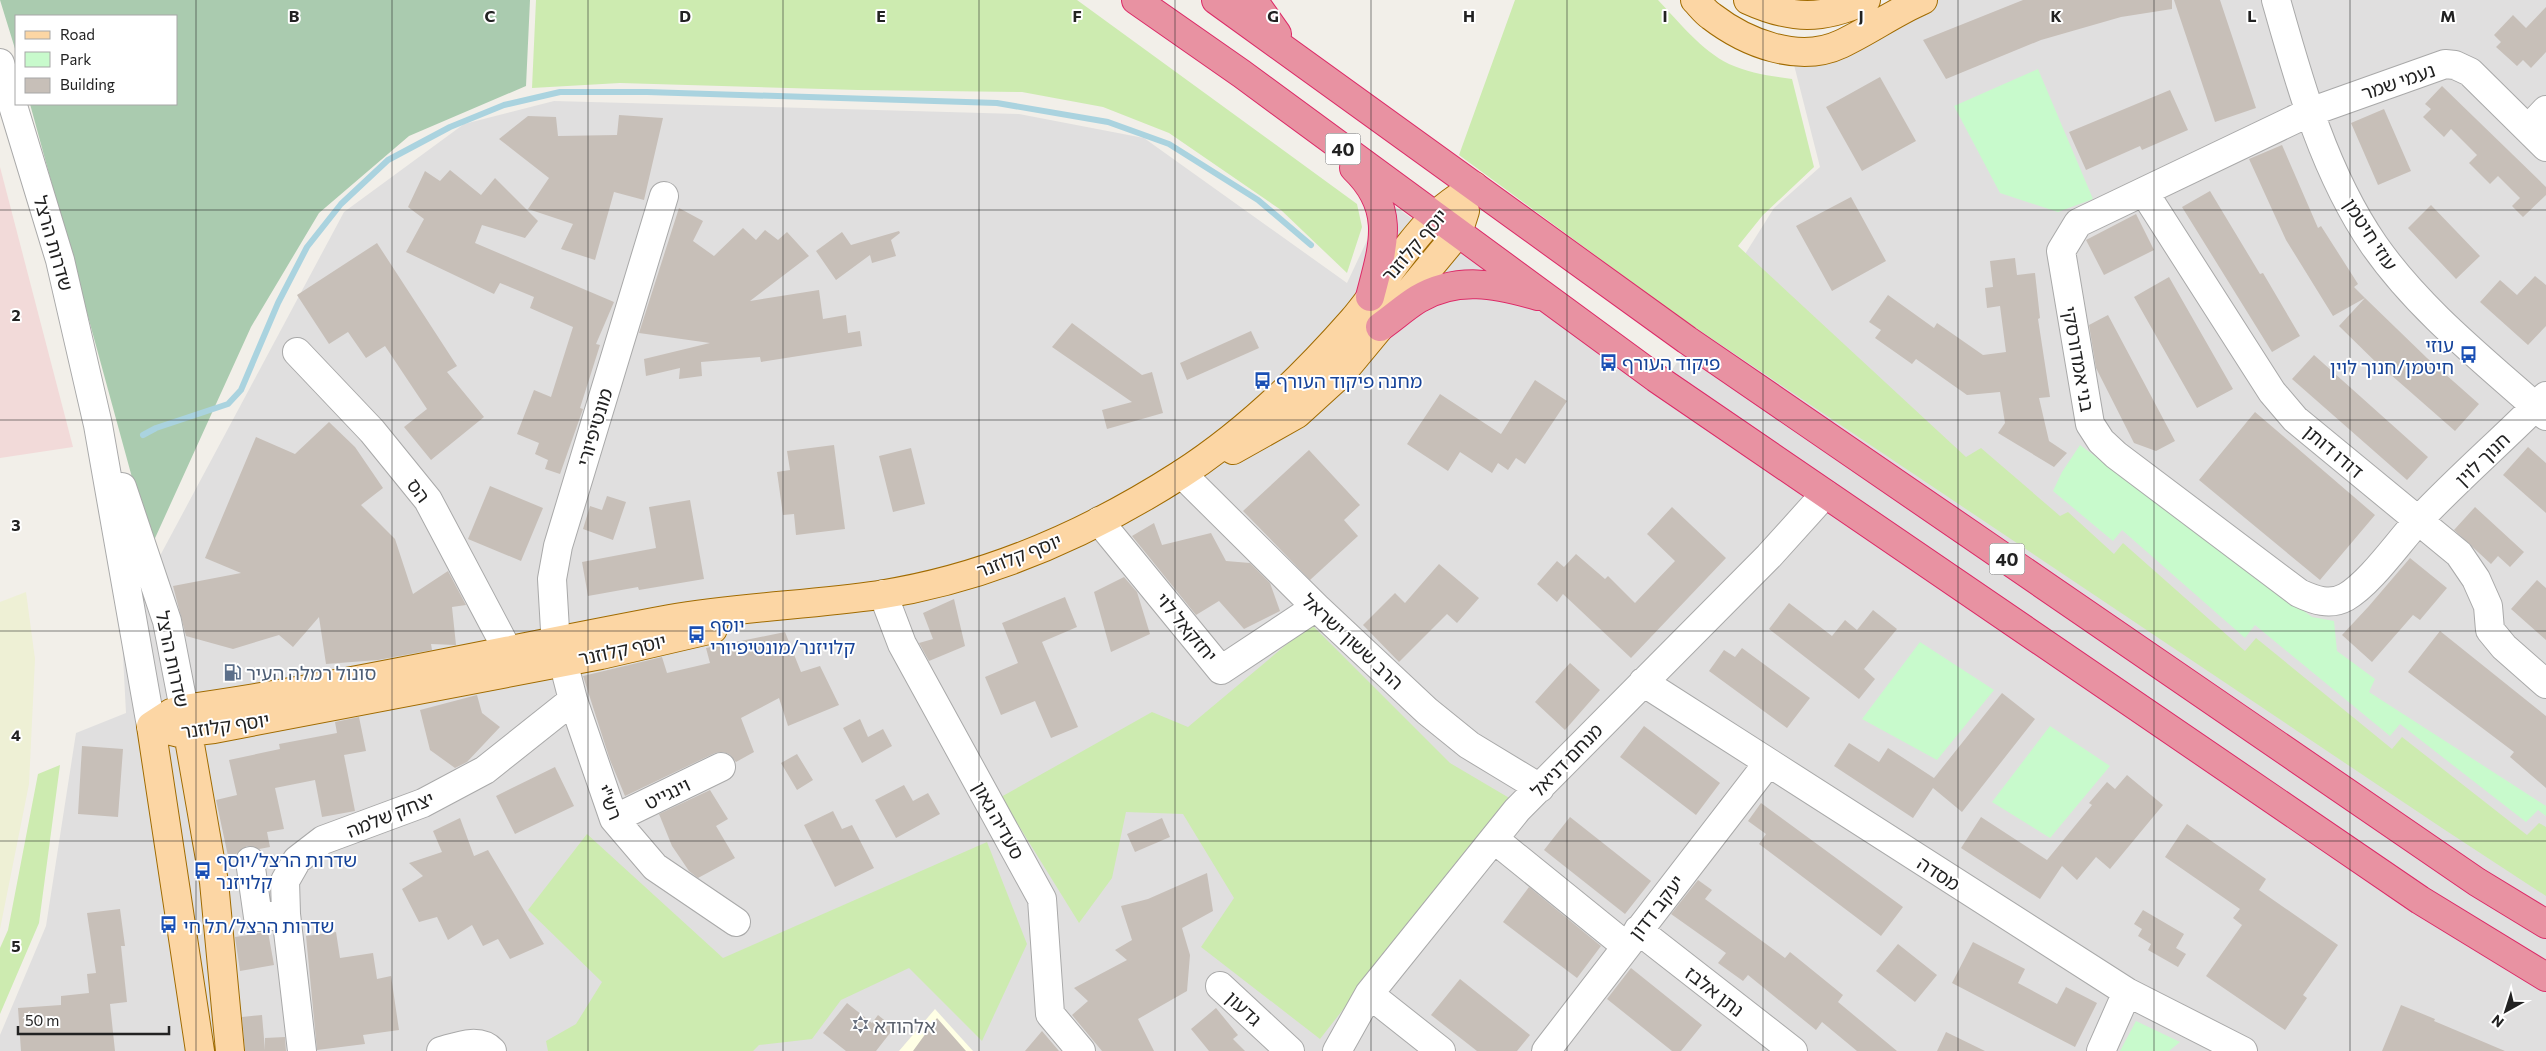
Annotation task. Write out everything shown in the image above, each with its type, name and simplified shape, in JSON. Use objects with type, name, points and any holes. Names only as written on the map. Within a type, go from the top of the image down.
[{"type":"highway","name":"40","points":[[1216,0],[1687,340],[2477,882],[2546,924]]},
{"type":"highway","points":[[1253,0],[1271,27],[1301,61]]},
{"type":"highway","name":"40","points":[[1152,3],[1304,120],[1656,378],[2420,900],[2546,977]]},
{"type":"highway","points":[[1304,120],[1360,174],[1377,197],[1384,220],[1384,237],[1370,297]]},
{"type":"highway","points":[[1380,327],[1417,299],[1458,284],[1510,288],[1550,299]]},
{"type":"main road","points":[[1695,0],[1711,16],[1746,37],[1773,48],[1800,51],[1817,51],[1839,45],[1923,0]]},
{"type":"main road","points":[[1748,0],[1770,9],[1810,16],[1827,15],[1866,0]]},
{"type":"main road","name":"יוסף קלוזנר","points":[[1182,474],[1231,439],[1283,392],[1354,319],[1434,216],[1474,186]]},
{"type":"main road","name":"יוסף קלוזנר","points":[[186,721],[313,711],[560,652],[729,626],[814,604],[883,594],[955,578],[1004,564],[1039,551],[1099,521],[1182,474],[1250,442],[1297,414],[1342,373],[1458,233],[1474,186]]},
{"type":"main road","name":"יוסף קלוזנר","points":[[151,726],[166,731],[186,721],[316,688],[508,651],[560,652]]},
{"type":"main road","name":"שדרות הרצל","points":[[186,721],[214,882],[230,1051]]},
{"type":"main road","name":"שדרות הרצל","points":[[151,726],[200,1051]]},
{"type":"street","name":"עוזי חיטמן","points":[[2276,0],[2310,112],[2331,170],[2374,245],[2399,277],[2434,314],[2543,406]]},
{"type":"street","name":"שדרות הרצל","points":[[0,62],[60,260],[98,425],[151,726]]},
{"type":"street","name":"נעמי שמר","points":[[2310,112],[2445,64],[2455,64],[2470,72],[2540,128]]},
{"type":"street","name":"בני אמדורסקי","points":[[2310,112],[2078,223],[2061,251],[2090,424],[2101,441],[2116,455],[2299,593],[2316,601],[2329,602],[2344,598],[2357,589],[2418,522]]},
{"type":"street","name":"דודו דותן","points":[[2144,192],[2272,392],[2296,419],[2418,522],[2459,554],[2476,579],[2488,606],[2490,630],[2504,647],[2546,684]]},
{"type":"street","name":"מונטיפיורי","points":[[560,652],[552,607],[552,578],[558,546],[664,196]]},
{"type":"street","name":"הס","points":[[296,352],[372,431],[428,500],[508,651]]},
{"type":"street","name":"חנוך לוין","points":[[2418,522],[2543,406]]},
{"type":"street","name":"שדרות הרצל","points":[[98,425],[155,580],[169,630],[186,721]]},
{"type":"street","name":"הרב ששון ישראל","points":[[1182,474],[1316,607],[1427,711],[1469,745],[1540,788]]},
{"type":"street","name":"מנחם דניאל","points":[[1337,1051],[1369,994],[1517,810],[1769,556],[1825,494]]},
{"type":"street","name":"יחזקאל לוי","points":[[1099,521],[1221,670],[1316,607]]},
{"type":"street","name":"סעדיה גאון","points":[[883,594],[902,644],[1042,899],[1050,1014],[1081,1051]]},
{"type":"street","name":"רש\"י","points":[[560,652],[573,700],[614,819],[655,867],[736,922]]},
{"type":"street","name":"מסדה","points":[[1643,682],[2127,992],[2164,1013],[2243,1051]]},
{"type":"street","name":"יצחק שלמה","points":[[302,1051],[286,914],[285,881],[289,870],[307,850],[323,840],[423,803],[485,770],[573,700]]},
{"type":"street","name":"יעקב דדון","points":[[1546,1051],[1768,763]]},
{"type":"street","name":"וינגייט","points":[[614,819],[721,768]]},
{"type":"street","name":"נתן אלבז","points":[[1494,839],[1793,1051]]},
{"type":"street","points":[[250,861],[258,917],[286,914]]},
{"type":"street","name":"גדעון","points":[[1220,986],[1290,1051]]},
{"type":"street","points":[[2101,1051],[2127,992]]},
{"type":"street","points":[[1369,994],[1441,1051]]},
{"type":"street","points":[[442,1051],[469,1044],[488,1047],[492,1051]]},
{"type":"shaded area","points":[[0,0],[530,0],[526,86],[409,136],[319,213],[251,327],[151,547],[30,105],[178,105],[178,15],[15,15],[15,49]]},
{"type":"shaded area","points":[[1910,0],[2546,0],[2546,1051],[0,1051],[0,1035],[46,926],[76,733],[126,713],[122,637],[154,567],[344,212],[464,124],[554,101],[1019,114],[1144,138],[1347,283],[1386,200],[1657,394],[1774,208],[1820,167],[1792,57]]},
{"type":"shaded area","points":[[0,167],[73,447],[0,458]]},
{"type":"shaded area","points":[[26,592],[35,659],[29,784],[0,929],[0,602]]},
{"type":"shaded area","points":[[935,1009],[973,1051],[899,1051]]},
{"type":"green space","points":[[536,0],[1077,0],[1357,204],[1362,227],[1347,273],[1281,210],[1169,133],[1103,107],[1022,92],[858,90],[620,83],[532,88]]},
{"type":"green space","points":[[1515,0],[1658,0],[1691,35],[1709,51],[1729,64],[1744,70],[1792,79],[1814,167],[1763,215],[1738,246],[1966,457],[1981,448],[2060,516],[2068,512],[2114,554],[2123,543],[2245,651],[2256,638],[2392,749],[2402,737],[2527,835],[2539,823],[2546,827],[2546,896],[1675,314],[1459,155]]},
{"type":"green space","points":[[2038,69],[2093,199],[2058,212],[2000,193],[1954,106]]},
{"type":"green space","points":[[2080,445],[2312,617],[2334,621],[2337,651],[2375,679],[2369,692],[2546,806],[2546,816],[2538,810],[2526,822],[2400,724],[2390,736],[2255,625],[2245,638],[2122,530],[2113,541],[2053,491],[2062,472]]},
{"type":"green space","points":[[1311,624],[1450,763],[1511,799],[1481,833],[1320,1039],[1201,947],[1234,898],[1183,814],[1126,812],[1112,878],[1079,923],[1001,797],[1152,712],[1188,727]]},
{"type":"green space","points":[[1920,642],[1994,690],[1937,760],[1862,719]]},
{"type":"green space","points":[[2050,726],[2110,766],[2050,838],[1992,802]]},
{"type":"green space","points":[[60,765],[39,923],[0,1014],[0,948],[8,930],[38,774]]},
{"type":"green space","points":[[587,834],[723,958],[987,842],[1027,944],[982,1041],[909,968],[841,1000],[812,1039],[759,1045],[753,1051],[548,1051],[546,1041],[576,1024],[602,982],[528,910]]},
{"type":"green space","points":[[2136,1021],[2180,1042],[2169,1051],[2120,1051]]},
{"type":"building","points":[[2023,0],[2172,0],[2172,9],[2121,17],[2041,40],[1946,79],[1923,40]]},
{"type":"building","points":[[2174,0],[2220,0],[2256,108],[2215,122]]},
{"type":"building","points":[[2546,7],[2546,52],[2531,68],[2523,60],[2517,66],[2496,47],[2501,42],[2494,35],[2513,15],[2526,28]]},
{"type":"building","points":[[1880,77],[1916,141],[1862,171],[1826,107]]},
{"type":"building","points":[[2442,86],[2546,187],[2546,195],[2523,217],[2512,206],[2520,198],[2498,176],[2490,184],[2469,163],[2477,155],[2451,129],[2444,137],[2423,117],[2431,109],[2425,104]]},
{"type":"building","points":[[2170,90],[2188,130],[2142,150],[2140,146],[2086,170],[2069,132]]},
{"type":"building","points":[[2384,109],[2411,171],[2378,185],[2351,123]]},
{"type":"building","points":[[619,115],[663,118],[644,200],[614,192],[595,260],[561,249],[573,224],[528,209],[549,178],[499,139],[528,116],[556,117],[558,136],[617,135]]},
{"type":"building","points":[[2282,145],[2318,228],[2321,226],[2358,284],[2354,287],[2365,298],[2333,316],[2286,240],[2249,159]]},
{"type":"building","points":[[450,170],[481,195],[495,178],[538,221],[525,238],[482,225],[475,243],[614,302],[596,344],[600,345],[580,408],[583,409],[560,474],[545,469],[548,460],[535,454],[539,443],[517,434],[534,390],[551,397],[573,327],[530,308],[534,297],[500,283],[494,294],[406,252],[424,219],[408,207],[425,171],[440,181]]},
{"type":"building","points":[[2210,191],[2260,274],[2263,273],[2300,336],[2272,352],[2182,207]]},
{"type":"building","points":[[1851,197],[1886,261],[1832,291],[1796,226]]},
{"type":"building","points":[[2431,205],[2480,256],[2456,279],[2408,228]]},
{"type":"building","points":[[679,208],[703,221],[693,241],[714,256],[743,228],[756,240],[765,230],[778,240],[787,232],[809,256],[750,301],[819,290],[823,319],[846,315],[848,333],[860,331],[862,346],[761,362],[760,357],[701,362],[702,376],[679,379],[680,368],[646,376],[644,359],[710,343],[639,333]]},
{"type":"building","points":[[2136,214],[2154,250],[2104,275],[2086,240]]},
{"type":"building","points":[[899,231],[900,233],[891,240],[896,256],[872,263],[870,255],[836,280],[816,251],[842,232],[851,245]]},
{"type":"building","points":[[377,243],[457,366],[447,372],[484,417],[431,460],[404,427],[427,409],[385,346],[366,358],[348,332],[329,344],[297,295]]},
{"type":"building","points":[[2015,258],[2017,275],[2035,273],[2040,318],[2038,319],[2050,397],[2039,398],[2049,441],[2067,453],[2054,467],[1998,433],[2005,423],[2000,392],[1967,395],[1916,359],[1912,364],[1875,338],[1881,330],[1869,322],[1888,295],[1934,328],[1937,323],[1983,355],[2006,352],[2000,306],[1987,308],[1985,288],[1993,287],[1990,261]]},
{"type":"building","points":[[2535,276],[2546,285],[2546,326],[2528,345],[2480,302],[2500,280],[2517,295]]},
{"type":"building","points":[[2169,277],[2233,389],[2197,408],[2134,297]]},
{"type":"building","points":[[2365,298],[2427,358],[2479,404],[2455,431],[2389,375],[2339,326]]},
{"type":"building","points":[[2108,315],[2175,441],[2156,451],[2134,443],[2096,368],[2089,325]]},
{"type":"building","points":[[1072,323],[1142,375],[1152,372],[1163,413],[1107,429],[1102,410],[1132,402],[1052,347]]},
{"type":"building","points":[[1251,331],[1259,348],[1187,380],[1180,363]]},
{"type":"building","points":[[2314,355],[2428,457],[2407,480],[2292,379]]},
{"type":"building","points":[[1535,380],[1567,401],[1525,464],[1516,458],[1508,470],[1498,463],[1492,473],[1460,452],[1448,471],[1407,444],[1440,394],[1501,434]]},
{"type":"building","points":[[2255,412],[2375,515],[2320,580],[2199,480]]},
{"type":"building","points":[[329,422],[355,447],[383,488],[361,505],[395,539],[413,594],[448,571],[466,605],[452,607],[456,645],[431,644],[432,650],[378,660],[326,664],[319,617],[293,647],[279,635],[233,649],[186,636],[173,586],[241,573],[205,558],[256,437],[295,454]]},
{"type":"building","points":[[834,445],[845,529],[796,535],[794,514],[783,515],[777,472],[790,470],[787,451]]},
{"type":"building","points":[[2528,447],[2546,463],[2546,513],[2503,475]]},
{"type":"building","points":[[911,448],[925,504],[893,512],[879,456]]},
{"type":"building","points":[[1309,450],[1360,505],[1344,520],[1358,536],[1310,580],[1243,511]]},
{"type":"building","points":[[490,486],[543,508],[521,561],[468,539]]},
{"type":"building","points":[[607,496],[626,502],[613,540],[583,529],[590,506],[602,510]]},
{"type":"building","points":[[690,500],[704,579],[639,590],[638,587],[588,596],[582,562],[656,548],[649,507]]},
{"type":"building","points":[[1672,507],[1726,558],[1631,658],[1563,594],[1557,602],[1537,584],[1557,561],[1564,567],[1576,554],[1605,579],[1608,576],[1635,603],[1675,561],[1647,534]]},
{"type":"building","points":[[2475,507],[2524,552],[2510,567],[2498,556],[2491,564],[2454,530]]},
{"type":"building","points":[[1154,523],[1162,545],[1211,533],[1226,561],[1250,563],[1270,583],[1280,611],[1244,629],[1219,601],[1196,615],[1132,536]]},
{"type":"building","points":[[2410,558],[2447,588],[2420,620],[2413,615],[2372,662],[2342,635]]},
{"type":"building","points":[[1439,564],[1479,598],[1457,623],[1447,614],[1399,662],[1363,625],[1395,593],[1405,603]]},
{"type":"building","points":[[1124,577],[1137,592],[1150,634],[1111,652],[1094,592]]},
{"type":"building","points":[[2537,580],[2546,588],[2546,640],[2511,609]]},
{"type":"building","points":[[1065,597],[1077,627],[1042,642],[1078,727],[1051,738],[1035,701],[1001,715],[985,677],[1018,663],[1002,623]]},
{"type":"building","points":[[954,599],[965,646],[929,661],[919,643],[933,639],[923,613]]},
{"type":"building","points":[[1789,603],[1832,636],[1845,620],[1857,630],[1873,610],[1897,629],[1864,669],[1875,679],[1859,699],[1769,629]]},
{"type":"building","points":[[2440,631],[2546,716],[2546,788],[2510,757],[2514,752],[2408,672]]},
{"type":"building","points":[[785,632],[801,672],[820,666],[839,705],[788,726],[779,698],[741,718],[754,752],[736,762],[729,754],[723,752],[715,753],[625,796],[610,760],[583,676],[662,657],[667,673],[710,663],[706,648]]},
{"type":"building","points":[[1742,648],[1810,698],[1787,728],[1709,671],[1724,650],[1735,657]]},
{"type":"building","points":[[1570,663],[1600,690],[1565,730],[1535,702]]},
{"type":"building","points":[[2002,693],[2035,719],[1962,812],[1933,788],[1913,818],[1834,766],[1849,743],[1879,762],[1888,748],[1934,778]]},
{"type":"building","points":[[477,695],[482,713],[500,727],[467,762],[455,768],[430,750],[420,710]]},
{"type":"building","points":[[359,717],[366,751],[344,755],[355,811],[322,817],[315,780],[275,788],[284,829],[267,832],[270,847],[259,849],[247,846],[236,854],[228,856],[216,800],[237,795],[229,760],[280,749],[279,744],[337,733],[335,722]]},
{"type":"building","points":[[860,719],[868,737],[883,729],[892,746],[862,763],[843,728]]},
{"type":"building","points":[[1644,726],[1720,783],[1696,815],[1620,757]]},
{"type":"building","points":[[82,746],[123,749],[118,817],[78,814]]},
{"type":"building","points":[[797,754],[813,780],[797,790],[781,763]]},
{"type":"building","points":[[555,767],[574,806],[515,834],[496,796]]},
{"type":"building","points":[[2127,775],[2163,805],[2110,869],[2096,857],[2077,880],[2062,866],[2040,899],[1961,848],[1981,817],[2047,860],[2092,805],[2089,803],[2107,782],[2115,789]]},
{"type":"building","points":[[904,785],[913,801],[928,793],[940,814],[896,838],[875,800]]},
{"type":"building","points":[[710,790],[728,819],[716,826],[735,858],[698,878],[689,871],[672,846],[659,814]]},
{"type":"building","points":[[1761,803],[1903,907],[1881,936],[1759,844],[1766,834],[1748,821]]},
{"type":"building","points":[[833,811],[842,829],[852,825],[874,868],[835,887],[804,825]]},
{"type":"building","points":[[1570,817],[1651,881],[1625,914],[1544,850]]},
{"type":"building","points":[[460,818],[474,856],[488,850],[544,944],[510,959],[498,939],[483,946],[472,925],[448,940],[437,917],[419,922],[402,889],[423,876],[409,863],[442,852],[433,831]]},
{"type":"building","points":[[1162,818],[1170,837],[1135,852],[1127,834]]},
{"type":"building","points":[[2187,824],[2266,879],[2259,890],[2338,945],[2303,995],[2307,998],[2285,1030],[2206,976],[2242,925],[2233,918],[2240,909],[2165,857]]},
{"type":"building","points":[[1207,873],[1213,911],[1182,928],[1190,955],[1187,991],[1138,1019],[1154,1051],[1102,1051],[1072,1015],[1088,1001],[1074,988],[1127,960],[1115,950],[1132,940],[1121,906],[1148,899]]},
{"type":"building","points":[[1698,880],[1712,890],[1705,899],[1785,958],[1790,952],[1843,995],[1838,1002],[1897,1051],[1857,1051],[1822,1022],[1816,1030],[1748,975],[1743,981],[1718,963],[1726,953],[1671,914]]},
{"type":"building","points":[[1529,887],[1601,946],[1577,978],[1503,922]]},
{"type":"building","points":[[120,909],[125,946],[121,946],[127,1002],[110,1004],[115,1051],[21,1051],[18,1008],[61,1005],[61,996],[89,993],[87,974],[96,973],[87,913]]},
{"type":"building","points":[[2143,910],[2184,934],[2176,948],[2186,954],[2178,967],[2148,950],[2151,944],[2138,936],[2142,929],[2134,924]]},
{"type":"building","points":[[268,932],[274,965],[240,971],[235,937]]},
{"type":"building","points":[[336,932],[340,958],[373,953],[377,979],[391,976],[399,1030],[363,1035],[365,1044],[317,1050],[306,936]]},
{"type":"building","points":[[1973,942],[2025,969],[2018,983],[2057,1004],[2066,987],[2097,1003],[2075,1047],[1952,983]]},
{"type":"building","points":[[1898,944],[1937,975],[1915,1002],[1876,971]]},
{"type":"building","points":[[1631,968],[1702,1025],[1681,1051],[1672,1051],[1607,999]]},
{"type":"building","points":[[1460,979],[1530,1035],[1517,1051],[1477,1051],[1431,1015]]},
{"type":"building","name":"אלהודא","points":[[847,1003],[872,1023],[878,1015],[894,1028],[876,1051],[846,1051],[823,1033]]},
{"type":"building","points":[[2401,1005],[2435,1019],[2434,1021],[2505,1051],[2382,1051]]},
{"type":"building","points":[[1216,1008],[1238,1035],[1233,1039],[1245,1051],[1209,1051],[1191,1029]]},
{"type":"building","points":[[262,1015],[265,1050],[265,1038],[285,1037],[286,1051],[245,1051],[242,1017]]},
{"type":"building","points":[[937,1018],[966,1051],[913,1051]]},
{"type":"building","points":[[1042,1031],[1059,1051],[1025,1051]]},
{"type":"building","points":[[1946,1032],[1985,1051],[1937,1051]]},
{"type":"waterway","points":[[143,435],[156,428],[228,404],[241,390],[278,303],[307,247],[341,204],[388,160],[450,127],[504,105],[560,92],[647,92],[997,103],[1108,122],[1169,144],[1258,200],[1311,245]]},
{"type":"place","name":"עוזי חיטמן/חנוך לוין","points":[[2468,355]]},
{"type":"place","name":"פיקוד העורף","points":[[1608,362]]},
{"type":"place","name":"מחנה פיקוד העורף","points":[[1262,380]]},
{"type":"place","name":"יוסף קלויזנר/מונטיפיורי","points":[[696,635]]},
{"type":"place","name":"סונול רמלה העיר","points":[[232,672]]},
{"type":"place","name":"שדרות הרצל/יוסף קלויזנר","points":[[202,870]]},
{"type":"place","name":"שדרות הרצל/תל חי","points":[[169,925]]},
{"type":"place","name":"אלהודא","points":[[860,1025]]}]
